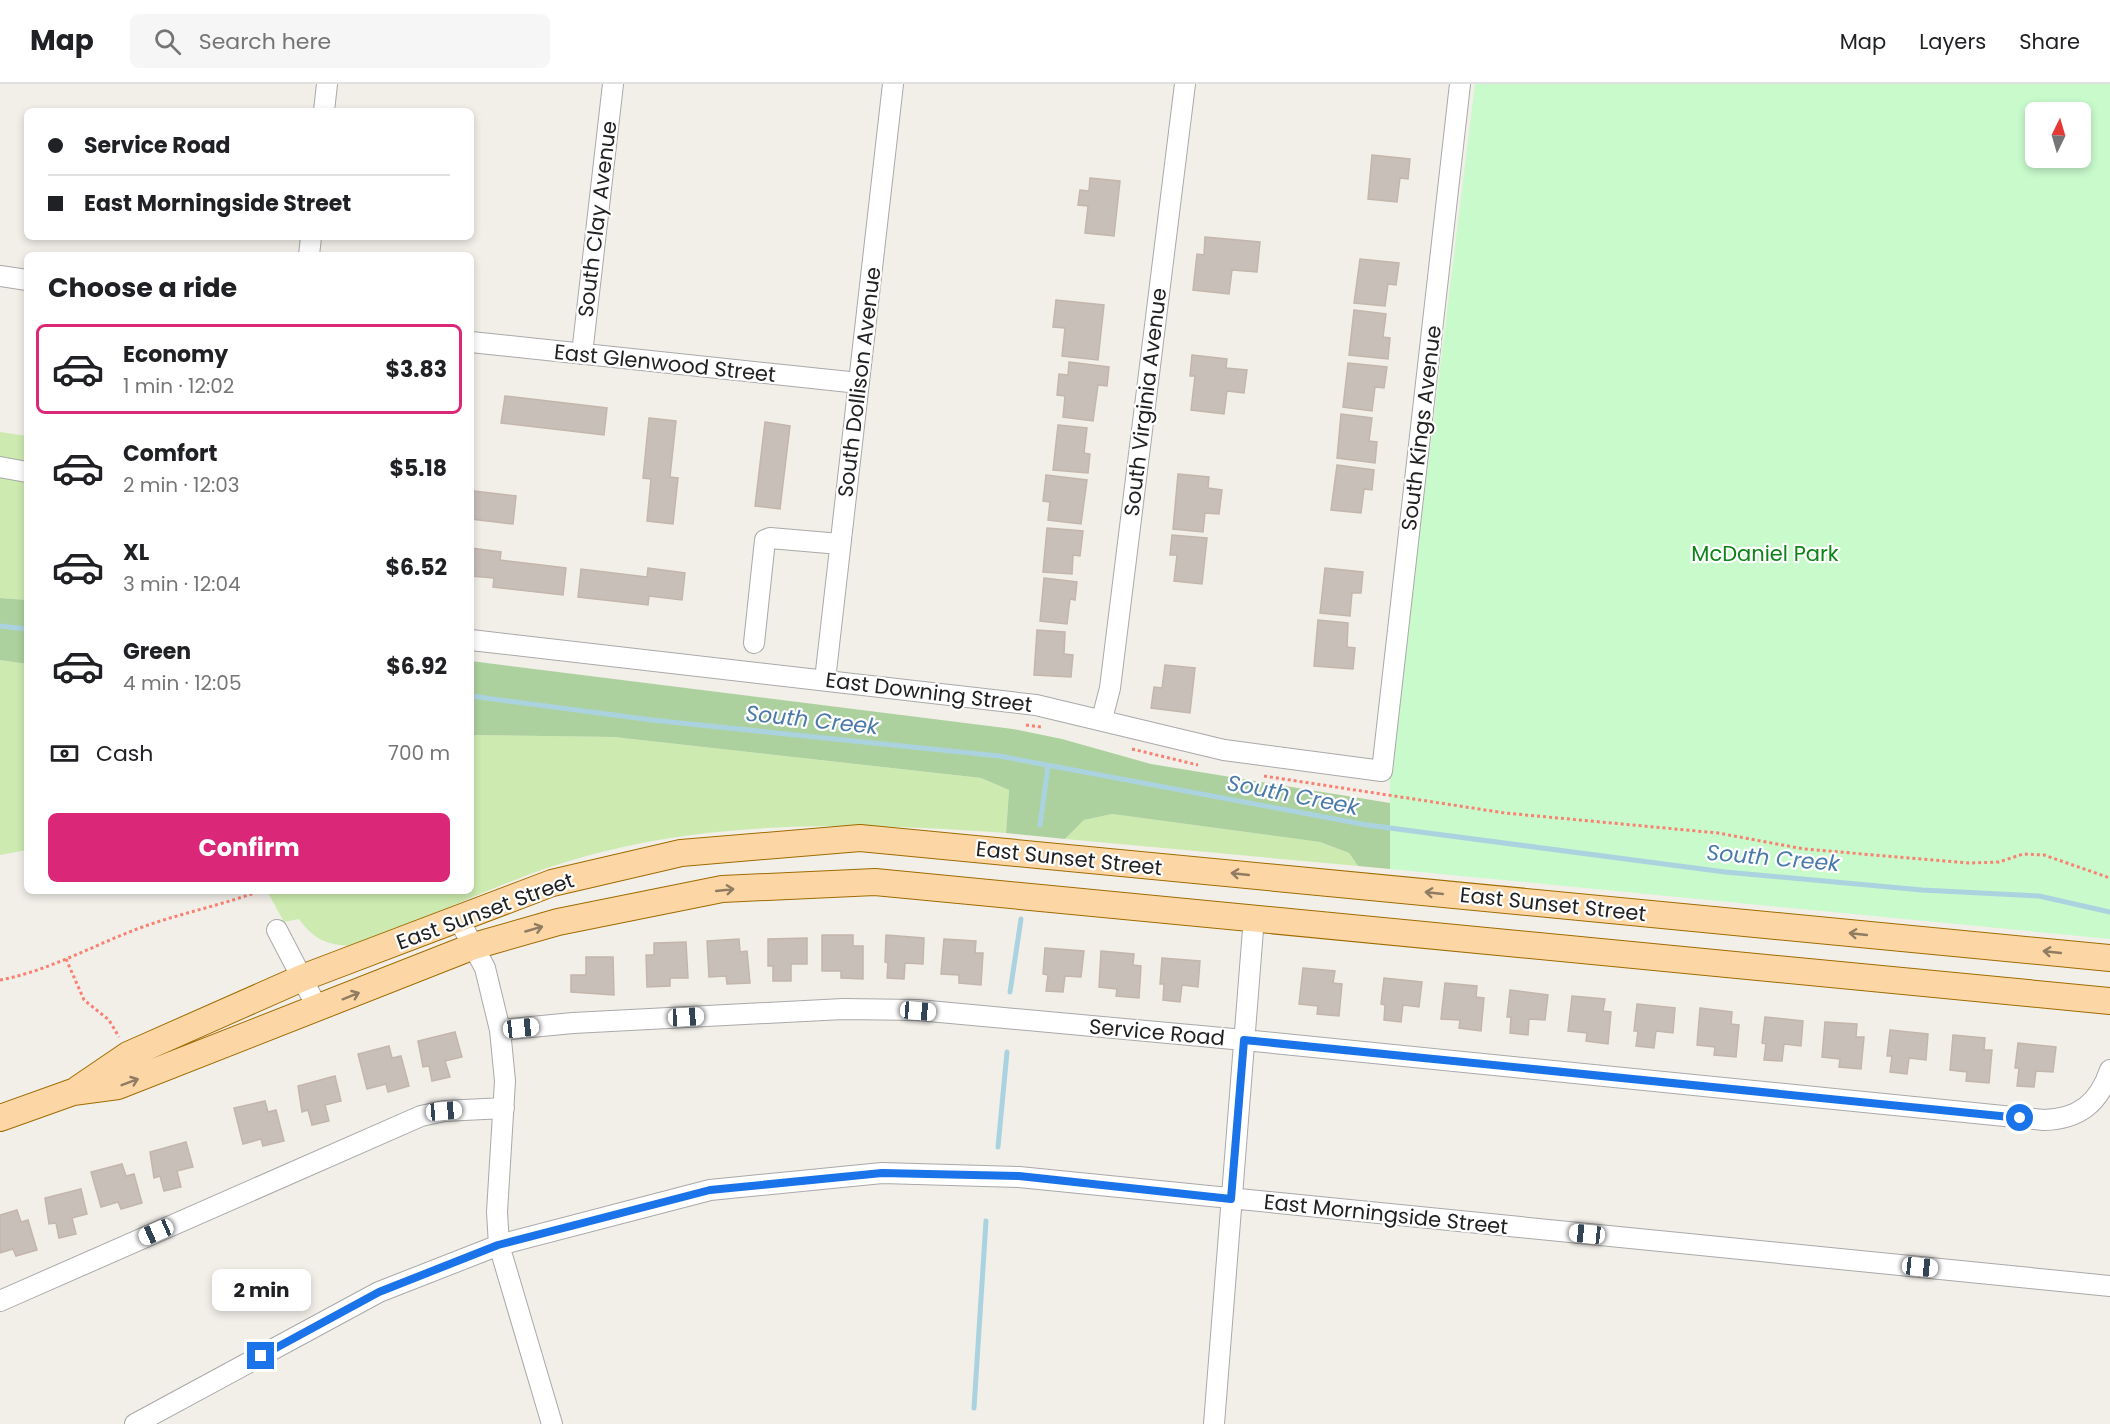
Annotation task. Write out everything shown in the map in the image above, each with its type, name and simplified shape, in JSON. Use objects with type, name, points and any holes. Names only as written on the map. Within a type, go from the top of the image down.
[{"type":"main road","name":"East Sunset Street","points":[[73,1092],[128,1055],[302,978],[552,883],[681,853],[860,838],[2110,958]]},
{"type":"main road","name":"East Sunset Street","points":[[0,1118],[73,1092],[118,1086],[318,1010],[474,946],[558,922],[722,889],[875,882],[2110,1001]]},
{"type":"street","points":[[324,108],[327,84]]},
{"type":"street","name":"South Clay Avenue","points":[[582,354],[613,84]]},
{"type":"street","name":"South Dollison Avenue","points":[[825,680],[893,84]]},
{"type":"street","name":"South Virginia Avenue","points":[[1102,719],[1110,688],[1185,84]]},
{"type":"street","name":"South Kings Avenue","points":[[1382,771],[1460,84]]},
{"type":"street","points":[[0,276],[24,280]]},
{"type":"street","name":"East Glenwood Street","points":[[474,342],[859,382]]},
{"type":"street","points":[[0,467],[24,471]]},
{"type":"street","points":[[754,643],[765,540],[770,538],[840,544]]},
{"type":"street","name":"East Downing Street","points":[[474,640],[1036,705],[1102,719],[1178,741],[1224,750],[1382,771]]},
{"type":"street","points":[[1214,1424],[1254,917]]},
{"type":"street","points":[[459,920],[484,969],[500,1030],[504,1056],[504,1108],[497,1212],[498,1245],[552,1424]]},
{"type":"street","points":[[277,930],[318,1010]]},
{"type":"street","name":"Service Road","points":[[500,1030],[573,1023],[880,1008],[1244,1040],[2044,1120],[2062,1119],[2079,1113],[2093,1103],[2110,1070]]},
{"type":"street","points":[[0,1301],[421,1116],[444,1111],[504,1108]]},
{"type":"street","name":"East Morningside Street","points":[[135,1424],[379,1292],[498,1245],[710,1190],[882,1173],[1019,1176],[2110,1286]]},
{"type":"path","points":[[0,980],[66,959],[162,920],[252,894]]},
{"type":"path","points":[[66,959],[84,1000],[109,1020],[122,1041]]},
{"type":"green space","name":"McDaniel Park","points":[[1475,84],[2110,84],[2110,939],[1390,869],[1390,773]]},
{"type":"green space","points":[[0,432],[24,436],[24,600],[0,598]]},
{"type":"green space","points":[[0,598],[24,600],[24,664],[0,660]]},
{"type":"green space","points":[[0,660],[24,664],[24,851],[0,855]]},
{"type":"green space","points":[[474,661],[1013,729],[1062,739],[1151,764],[1390,803],[1390,869],[1358,866],[1349,853],[1320,842],[1112,814],[1084,820],[1065,839],[1006,833],[1009,790],[981,778],[614,737],[474,735]]},
{"type":"green space","points":[[474,735],[614,737],[981,778],[1009,790],[1006,833],[833,826],[718,832],[661,839],[605,851],[550,867],[351,946],[321,940],[310,932],[299,919],[284,922],[269,894],[474,894]]},
{"type":"green space","points":[[1112,814],[1320,842],[1349,853],[1358,866],[1065,839],[1084,820]]},
{"type":"building","points":[[1372,155],[1410,159],[1408,179],[1400,178],[1397,202],[1368,199]]},
{"type":"building","points":[[1090,178],[1120,181],[1114,236],[1085,233],[1088,206],[1078,205],[1080,190],[1089,191]]},
{"type":"building","points":[[1205,237],[1260,242],[1257,272],[1232,270],[1229,294],[1193,290],[1197,254],[1204,255]]},
{"type":"building","points":[[1360,259],[1399,263],[1396,285],[1388,284],[1385,306],[1354,303]]},
{"type":"building","points":[[1056,300],[1104,305],[1098,360],[1062,356],[1065,328],[1053,327]]},
{"type":"building","points":[[1354,310],[1386,314],[1383,337],[1390,338],[1388,359],[1349,355]]},
{"type":"building","points":[[1192,355],[1227,359],[1226,368],[1247,370],[1244,393],[1227,391],[1224,414],[1191,410],[1195,376],[1190,376]]},
{"type":"building","points":[[1069,362],[1109,367],[1107,386],[1098,385],[1093,421],[1063,417],[1065,396],[1057,395],[1059,374],[1068,375]]},
{"type":"building","points":[[1348,363],[1387,367],[1384,388],[1375,387],[1372,411],[1343,407]]},
{"type":"building","points":[[505,396],[607,408],[604,435],[501,423]]},
{"type":"building","points":[[1341,414],[1372,418],[1369,441],[1377,442],[1375,463],[1337,458]]},
{"type":"building","points":[[649,418],[676,421],[670,477],[678,478],[673,524],[647,521],[651,479],[643,478]]},
{"type":"building","points":[[765,422],[790,426],[780,509],[755,506]]},
{"type":"building","points":[[1058,425],[1087,428],[1084,453],[1090,454],[1088,473],[1053,470]]},
{"type":"building","points":[[1337,465],[1374,470],[1372,490],[1364,489],[1361,513],[1331,510]]},
{"type":"building","points":[[1178,474],[1209,477],[1208,488],[1222,490],[1219,514],[1205,513],[1203,532],[1173,529]]},
{"type":"building","points":[[1046,475],[1087,480],[1081,524],[1048,520],[1050,502],[1043,501]]},
{"type":"building","points":[[474,491],[516,496],[513,524],[474,519]]},
{"type":"building","points":[[1047,528],[1083,531],[1080,556],[1073,555],[1072,574],[1043,572]]},
{"type":"building","points":[[1172,535],[1207,538],[1202,584],[1174,581],[1177,555],[1170,555]]},
{"type":"building","points":[[474,548],[501,552],[500,560],[566,568],[563,595],[493,587],[494,578],[474,576]]},
{"type":"building","points":[[648,568],[685,573],[682,600],[649,596],[648,605],[578,597],[581,569],[647,577]]},
{"type":"building","points":[[1325,568],[1363,572],[1361,593],[1352,593],[1350,616],[1320,613]]},
{"type":"building","points":[[1044,578],[1077,582],[1075,600],[1070,599],[1067,624],[1040,621]]},
{"type":"building","points":[[1318,620],[1348,623],[1347,647],[1355,648],[1353,669],[1314,666]]},
{"type":"building","points":[[1037,630],[1065,632],[1064,654],[1073,655],[1071,677],[1034,675]]},
{"type":"building","points":[[1165,665],[1195,668],[1190,713],[1151,708],[1154,687],[1162,688]]},
{"type":"building","points":[[822,935],[853,935],[853,946],[863,946],[863,979],[841,978],[841,971],[822,971]]},
{"type":"building","points":[[886,935],[924,938],[923,964],[905,963],[904,979],[887,978]]},
{"type":"building","points":[[807,938],[807,964],[791,964],[791,981],[773,981],[773,966],[768,966],[768,939]]},
{"type":"building","points":[[739,939],[740,952],[747,951],[750,983],[727,984],[726,976],[709,977],[707,941]]},
{"type":"building","points":[[944,939],[976,941],[975,953],[983,953],[981,985],[959,983],[959,975],[941,974]]},
{"type":"building","points":[[686,942],[688,978],[670,978],[670,986],[647,987],[646,955],[654,955],[654,943]]},
{"type":"building","points":[[1045,948],[1084,951],[1081,977],[1065,976],[1063,992],[1046,991],[1048,975],[1043,974]]},
{"type":"building","points":[[1101,951],[1134,954],[1133,965],[1141,966],[1139,998],[1116,996],[1117,989],[1099,987]]},
{"type":"building","points":[[586,957],[613,957],[614,995],[571,992],[571,975],[586,975]]},
{"type":"building","points":[[1162,958],[1200,961],[1198,987],[1182,985],[1180,1002],[1163,1000],[1164,984],[1160,984]]},
{"type":"building","points":[[1303,968],[1335,971],[1333,983],[1342,984],[1339,1016],[1317,1014],[1318,1006],[1299,1004]]},
{"type":"building","points":[[1384,978],[1422,982],[1419,1007],[1403,1005],[1401,1022],[1384,1020],[1385,1005],[1381,1004]]},
{"type":"building","points":[[1445,983],[1477,986],[1476,997],[1484,998],[1481,1031],[1459,1028],[1460,1020],[1441,1019]]},
{"type":"building","points":[[1510,990],[1548,995],[1545,1020],[1529,1019],[1528,1035],[1510,1033],[1511,1017],[1507,1017]]},
{"type":"building","points":[[1572,996],[1605,999],[1603,1011],[1611,1012],[1608,1044],[1586,1041],[1587,1033],[1568,1031]]},
{"type":"building","points":[[1637,1004],[1675,1008],[1673,1033],[1656,1031],[1654,1048],[1636,1046],[1638,1031],[1634,1031]]},
{"type":"building","points":[[1700,1008],[1732,1012],[1731,1024],[1739,1025],[1736,1057],[1714,1055],[1715,1047],[1697,1045]]},
{"type":"building","points":[[1765,1017],[1803,1021],[1801,1046],[1784,1044],[1782,1061],[1764,1060],[1766,1044],[1762,1043]]},
{"type":"building","points":[[1825,1022],[1857,1024],[1856,1037],[1864,1037],[1861,1069],[1839,1067],[1840,1059],[1822,1057]]},
{"type":"building","points":[[1890,1030],[1928,1034],[1926,1060],[1909,1058],[1907,1074],[1890,1072],[1892,1056],[1887,1056]]},
{"type":"building","points":[[455,1032],[462,1057],[445,1061],[450,1077],[432,1081],[429,1066],[423,1067],[418,1041]]},
{"type":"building","points":[[1953,1035],[1985,1038],[1984,1050],[1992,1050],[1989,1083],[1966,1081],[1967,1072],[1950,1070]]},
{"type":"building","points":[[2018,1043],[2056,1047],[2053,1072],[2036,1071],[2034,1087],[2017,1086],[2019,1068],[2015,1068]]},
{"type":"building","points":[[389,1046],[392,1058],[401,1056],[409,1086],[388,1092],[386,1084],[367,1089],[358,1054]]},
{"type":"building","points":[[335,1076],[341,1101],[325,1105],[329,1121],[312,1125],[308,1110],[302,1112],[298,1086]]},
{"type":"building","points":[[265,1101],[268,1112],[276,1110],[284,1141],[263,1146],[261,1139],[243,1144],[234,1108]]},
{"type":"building","points":[[186,1142],[193,1167],[177,1171],[181,1187],[164,1191],[160,1176],[154,1178],[150,1152]]},
{"type":"building","points":[[122,1164],[126,1176],[134,1174],[142,1203],[121,1209],[118,1202],[101,1207],[91,1172]]},
{"type":"building","points":[[81,1189],[87,1214],[72,1218],[76,1234],[59,1238],[56,1223],[49,1224],[45,1198]]},
{"type":"building","points":[[17,1210],[21,1222],[28,1220],[37,1250],[16,1256],[13,1249],[0,1253],[0,1215]]},
{"type":"waterway","name":"South Creek","points":[[0,626],[24,629]]},
{"type":"waterway","name":"South Creek","points":[[474,696],[652,720],[999,756],[1367,825],[1725,872],[1922,890],[2039,896],[2110,912]]},
{"type":"waterway","points":[[1040,825],[1048,766]]},
{"type":"waterway","points":[[1010,992],[1021,919]]},
{"type":"waterway","points":[[998,1147],[1007,1052]]},
{"type":"waterway","points":[[974,1408],[986,1221]]},
{"type":"route","points":[[261,1356],[379,1292],[498,1245],[710,1190],[882,1173],[1019,1176],[1231,1199],[1244,1040],[2020,1118]]}]
